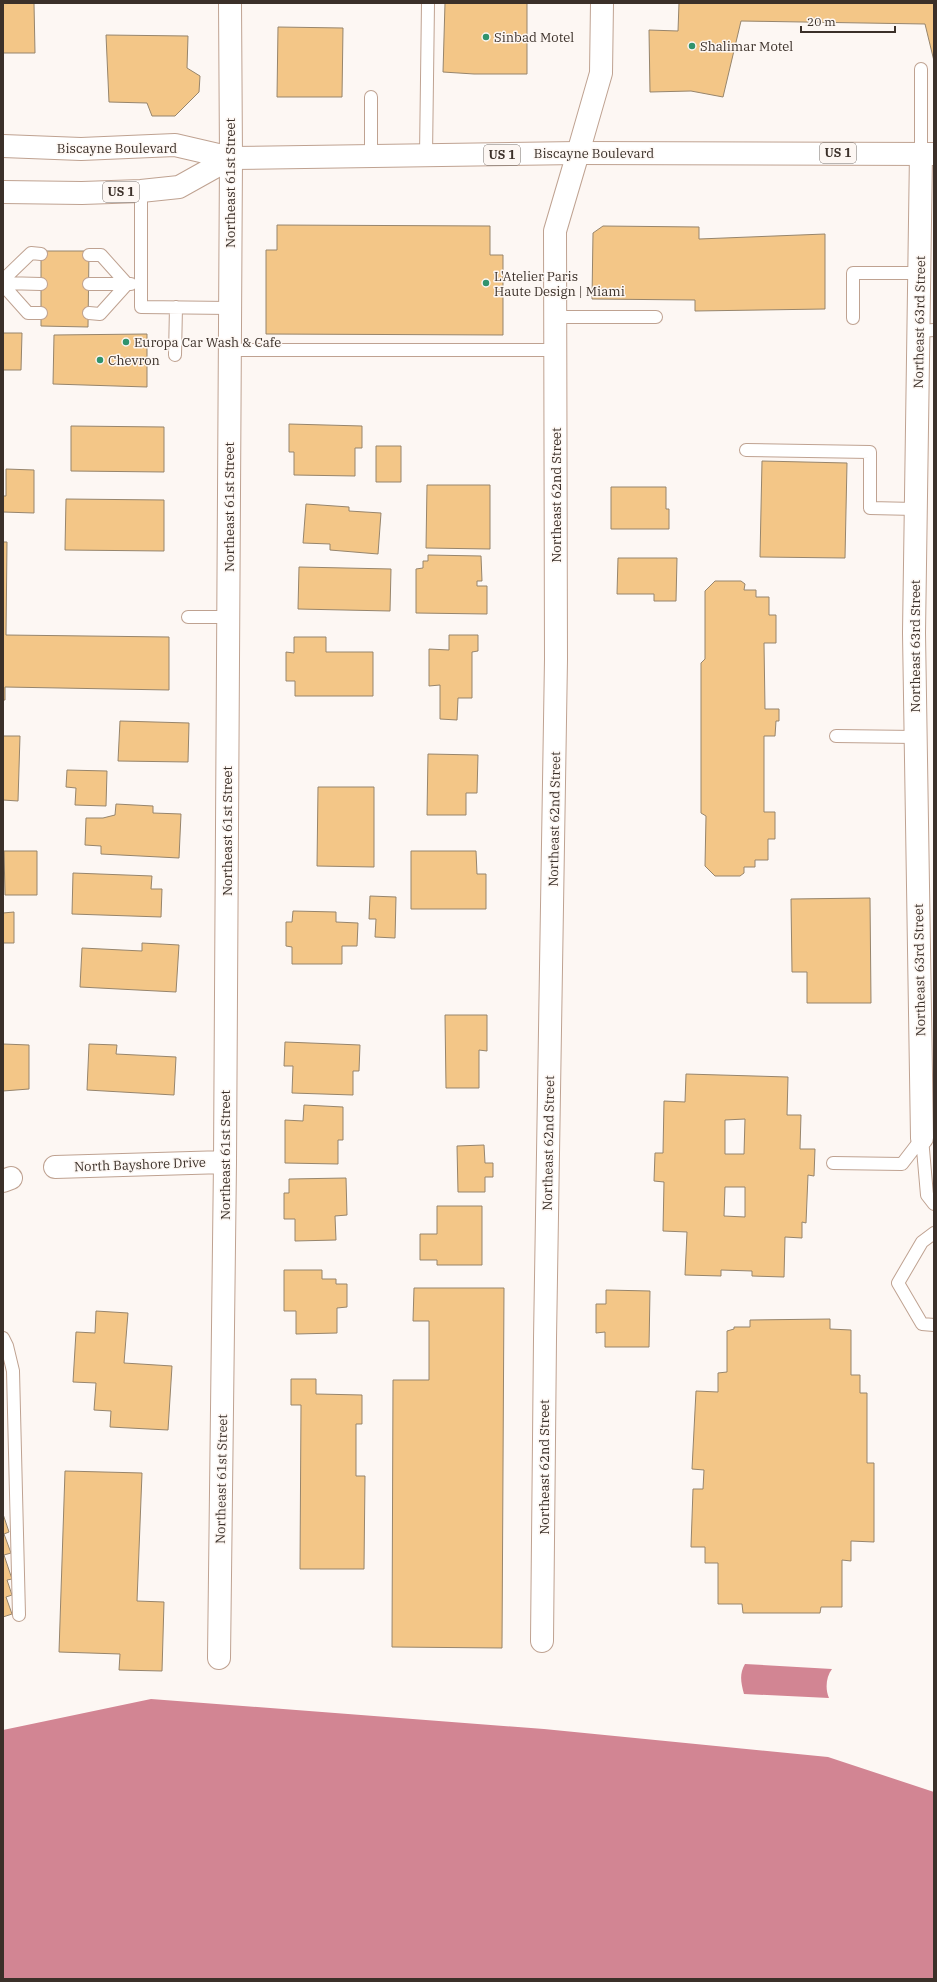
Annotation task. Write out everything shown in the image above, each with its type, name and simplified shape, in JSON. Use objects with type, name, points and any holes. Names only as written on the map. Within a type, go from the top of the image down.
[{"type":"street","name":"Northeast 61st Street","points":[[219,1658],[225,1162],[231,158],[230,3]]},
{"type":"street","name":"Northeast 62nd Street","points":[[542,1641],[545,1324],[556,659],[555,231],[601,72],[602,3]]},
{"type":"street","name":"Biscayne Boulevard","points":[[3,146],[81,149],[175,145],[231,158],[578,153],[928,154]]},
{"type":"street","name":"Northeast 63rd Street","points":[[922,1138],[914,633],[915,509],[926,330],[920,273],[928,154]]},
{"type":"street","name":"Biscayne Boulevard","points":[[3,192],[82,193],[141,191],[178,187],[231,158]]},
{"type":"street","name":"North Bayshore Drive","points":[[55,1167],[225,1162]]},
{"type":"lane","points":[[426,155],[428,3]]},
{"type":"lane","points":[[921,69],[928,154]]},
{"type":"lane","points":[[371,97],[371,156]]},
{"type":"lane","points":[[141,191],[141,307],[230,308]]},
{"type":"lane","points":[[3,283],[31,254],[41,254]]},
{"type":"lane","points":[[89,255],[101,255],[127,284]]},
{"type":"lane","points":[[853,318],[853,273],[920,273]]},
{"type":"lane","points":[[3,283],[41,284]]},
{"type":"lane","points":[[3,283],[28,313],[41,313]]},
{"type":"lane","points":[[89,284],[142,284]]},
{"type":"lane","points":[[89,314],[100,314],[127,284]]},
{"type":"lane","points":[[175,355],[176,307]]},
{"type":"lane","points":[[555,317],[656,317]]},
{"type":"lane","points":[[230,350],[556,350]]},
{"type":"lane","points":[[746,450],[870,452],[870,508],[915,509]]},
{"type":"lane","points":[[188,617],[228,617]]},
{"type":"lane","points":[[836,736],[915,737]]},
{"type":"lane","points":[[833,1163],[902,1164],[922,1138]]},
{"type":"lane","points":[[922,1138],[927,1195],[934,1204]]},
{"type":"lane","points":[[934,1234],[922,1242],[898,1283],[922,1324],[934,1325]]},
{"type":"lane","points":[[3,1338],[7,1346],[13,1371],[19,1615]]},
{"type":"shaded area","points":[[745,1664],[832,1669],[828,1676],[827,1683],[829,1698],[744,1694],[741,1679]]},
{"type":"shaded area","points":[[151,1699],[544,1729],[828,1757],[934,1792],[934,1979],[3,1979],[3,1730]]},
{"type":"building","points":[[3,3],[34,3],[35,53],[3,53]]},
{"type":"building","name":"Sinbad Motel","points":[[445,3],[527,3],[527,74],[474,74],[443,72]]},
{"type":"building","name":"Shalimar Motel","points":[[679,3],[934,3],[934,61],[925,24],[741,21],[723,97],[691,91],[650,92],[649,30],[678,31]]},
{"type":"building","points":[[278,27],[343,28],[342,97],[277,97]]},
{"type":"building","points":[[106,35],[188,36],[187,68],[200,76],[199,92],[175,116],[152,116],[147,103],[109,102]]},
{"type":"building","points":[[277,225],[490,226],[490,255],[503,255],[503,335],[266,334],[266,250],[277,250]]},
{"type":"building","points":[[603,226],[699,227],[699,239],[825,234],[825,309],[695,311],[695,300],[592,299],[593,233]]},
{"type":"building","name":"Chevron","points":[[41,251],[89,251],[88,327],[41,326]]},
{"type":"building","points":[[3,333],[22,333],[21,370],[3,370]]},
{"type":"building","name":"Chevron","points":[[147,334],[147,387],[53,384],[54,335]]},
{"type":"building","points":[[289,424],[362,426],[362,448],[355,448],[355,476],[294,475],[294,452],[289,452]]},
{"type":"building","points":[[71,426],[164,427],[164,472],[71,471]]},
{"type":"building","points":[[376,446],[401,446],[401,482],[376,482]]},
{"type":"building","points":[[762,461],[847,463],[845,558],[760,557]]},
{"type":"building","points":[[6,469],[34,470],[34,513],[3,512],[3,496],[6,496]]},
{"type":"building","points":[[427,485],[490,485],[490,549],[426,548]]},
{"type":"building","points":[[611,487],[666,487],[666,509],[669,509],[669,529],[611,529]]},
{"type":"building","points":[[66,499],[164,500],[164,551],[65,550]]},
{"type":"building","points":[[306,504],[349,507],[349,511],[381,513],[378,554],[330,550],[330,544],[303,543]]},
{"type":"building","points":[[3,542],[7,542],[6,635],[169,637],[169,690],[5,687],[5,700],[3,700]]},
{"type":"building","points":[[428,555],[481,556],[482,581],[477,581],[477,586],[487,586],[487,614],[416,613],[416,569],[423,568],[423,561],[428,561]]},
{"type":"building","points":[[618,558],[677,558],[676,601],[654,601],[654,594],[617,594]]},
{"type":"building","points":[[299,567],[391,569],[390,611],[298,609]]},
{"type":"building","points":[[715,581],[741,581],[745,584],[744,590],[756,590],[756,597],[769,597],[769,615],[776,615],[776,643],[764,643],[765,709],[779,709],[779,721],[776,721],[775,736],[764,736],[764,812],[775,812],[775,839],[768,839],[768,860],[755,860],[755,867],[744,867],[744,873],[740,876],[715,876],[705,866],[706,816],[701,813],[701,663],[705,659],[705,591]]},
{"type":"building","points":[[449,635],[478,635],[478,651],[472,652],[472,698],[458,698],[457,720],[440,719],[440,685],[429,686],[429,649],[449,650]]},
{"type":"building","points":[[294,637],[326,637],[326,652],[373,652],[373,696],[295,696],[295,681],[286,681],[286,652],[294,653]]},
{"type":"building","points":[[120,721],[189,723],[188,762],[118,761]]},
{"type":"building","points":[[3,736],[20,736],[18,801],[3,800]]},
{"type":"building","points":[[428,754],[478,755],[477,793],[466,793],[466,815],[427,815]]},
{"type":"building","points":[[67,770],[107,771],[106,806],[75,805],[76,788],[66,787]]},
{"type":"building","points":[[318,787],[374,787],[374,867],[317,866]]},
{"type":"building","points":[[116,804],[153,806],[153,813],[181,814],[179,858],[101,854],[101,846],[85,845],[86,818],[103,818],[115,815]]},
{"type":"building","points":[[4,851],[37,851],[37,895],[5,895]]},
{"type":"building","points":[[411,851],[476,851],[477,874],[486,874],[486,909],[411,909]]},
{"type":"building","points":[[73,873],[152,876],[151,889],[162,889],[161,917],[72,914]]},
{"type":"building","points":[[370,896],[396,897],[395,938],[375,937],[376,919],[369,919]]},
{"type":"building","points":[[870,898],[871,1003],[807,1003],[807,972],[792,972],[791,899]]},
{"type":"building","points":[[293,911],[336,912],[336,922],[358,923],[357,946],[342,946],[342,964],[292,964],[292,947],[286,946],[286,922],[292,922]]},
{"type":"building","points":[[14,912],[14,943],[3,943],[3,913]]},
{"type":"building","points":[[142,943],[179,945],[176,992],[80,987],[82,948],[142,951]]},
{"type":"building","points":[[445,1015],[487,1015],[487,1051],[479,1050],[479,1088],[446,1088]]},
{"type":"building","points":[[285,1042],[360,1045],[359,1071],[353,1071],[353,1095],[292,1093],[293,1066],[284,1066]]},
{"type":"building","points":[[3,1044],[29,1045],[29,1089],[3,1091]]},
{"type":"building","points":[[89,1044],[117,1045],[116,1054],[176,1057],[174,1095],[87,1090]]},
{"type":"building","points":[[686,1074],[788,1077],[787,1115],[801,1115],[800,1149],[815,1149],[814,1176],[808,1175],[806,1223],[802,1222],[802,1238],[785,1237],[784,1277],[752,1276],[752,1271],[721,1270],[721,1276],[685,1275],[687,1232],[663,1231],[664,1182],[654,1181],[655,1153],[663,1153],[664,1101],[685,1102]],"holes":[[[745,1119],[744,1154],[725,1154],[725,1120]],[[725,1187],[745,1187],[745,1217],[724,1216]]]},
{"type":"building","points":[[304,1105],[343,1107],[343,1140],[338,1140],[338,1164],[285,1163],[285,1120],[303,1121]]},
{"type":"building","points":[[484,1145],[485,1163],[493,1163],[493,1177],[485,1177],[485,1192],[458,1192],[457,1146]]},
{"type":"building","points":[[346,1178],[347,1215],[335,1216],[336,1240],[295,1241],[295,1219],[284,1219],[284,1193],[289,1193],[289,1179]]},
{"type":"building","points":[[437,1206],[482,1206],[482,1265],[437,1265],[437,1260],[420,1260],[420,1234],[437,1234]]},
{"type":"building","points":[[284,1270],[322,1270],[322,1279],[336,1279],[336,1284],[347,1284],[347,1307],[337,1308],[337,1333],[296,1334],[296,1311],[284,1311]]},
{"type":"building","points":[[414,1288],[504,1288],[502,1648],[392,1647],[393,1380],[429,1380],[429,1321],[413,1321]]},
{"type":"building","points":[[606,1290],[650,1291],[649,1347],[605,1347],[605,1332],[596,1333],[596,1304],[606,1304]]},
{"type":"building","points":[[96,1311],[128,1313],[124,1363],[172,1366],[168,1430],[110,1427],[111,1411],[94,1410],[96,1383],[73,1382],[76,1332],[95,1333]]},
{"type":"building","points":[[830,1319],[830,1329],[851,1330],[851,1375],[860,1375],[860,1393],[867,1393],[867,1463],[874,1463],[874,1542],[851,1541],[851,1561],[842,1560],[842,1607],[821,1607],[820,1613],[743,1613],[742,1604],[718,1604],[718,1563],[705,1563],[705,1547],[691,1547],[693,1489],[703,1489],[704,1470],[692,1469],[696,1391],[718,1392],[718,1373],[727,1372],[727,1331],[734,1329],[734,1327],[750,1327],[750,1320]]},
{"type":"building","points":[[291,1379],[316,1379],[316,1394],[362,1395],[362,1424],[356,1424],[356,1476],[365,1476],[364,1569],[300,1569],[301,1405],[291,1405]]},
{"type":"building","points":[[65,1471],[142,1473],[137,1601],[164,1602],[162,1671],[119,1670],[120,1654],[59,1652]]},
{"type":"building","points":[[3,1514],[9,1532],[4,1534],[11,1553],[4,1555],[12,1579],[7,1580],[12,1595],[6,1597],[12,1614],[3,1617]]},
{"type":"place","name":"Sinbad Motel","points":[[486,37]]},
{"type":"place","name":"Shalimar Motel","points":[[692,46]]},
{"type":"place","name":"L'Atelier Paris Haute Design | Miami","points":[[486,283]]},
{"type":"place","name":"Europa Car Wash & Cafe","points":[[126,342]]},
{"type":"place","name":"Chevron","points":[[100,360]]}]
